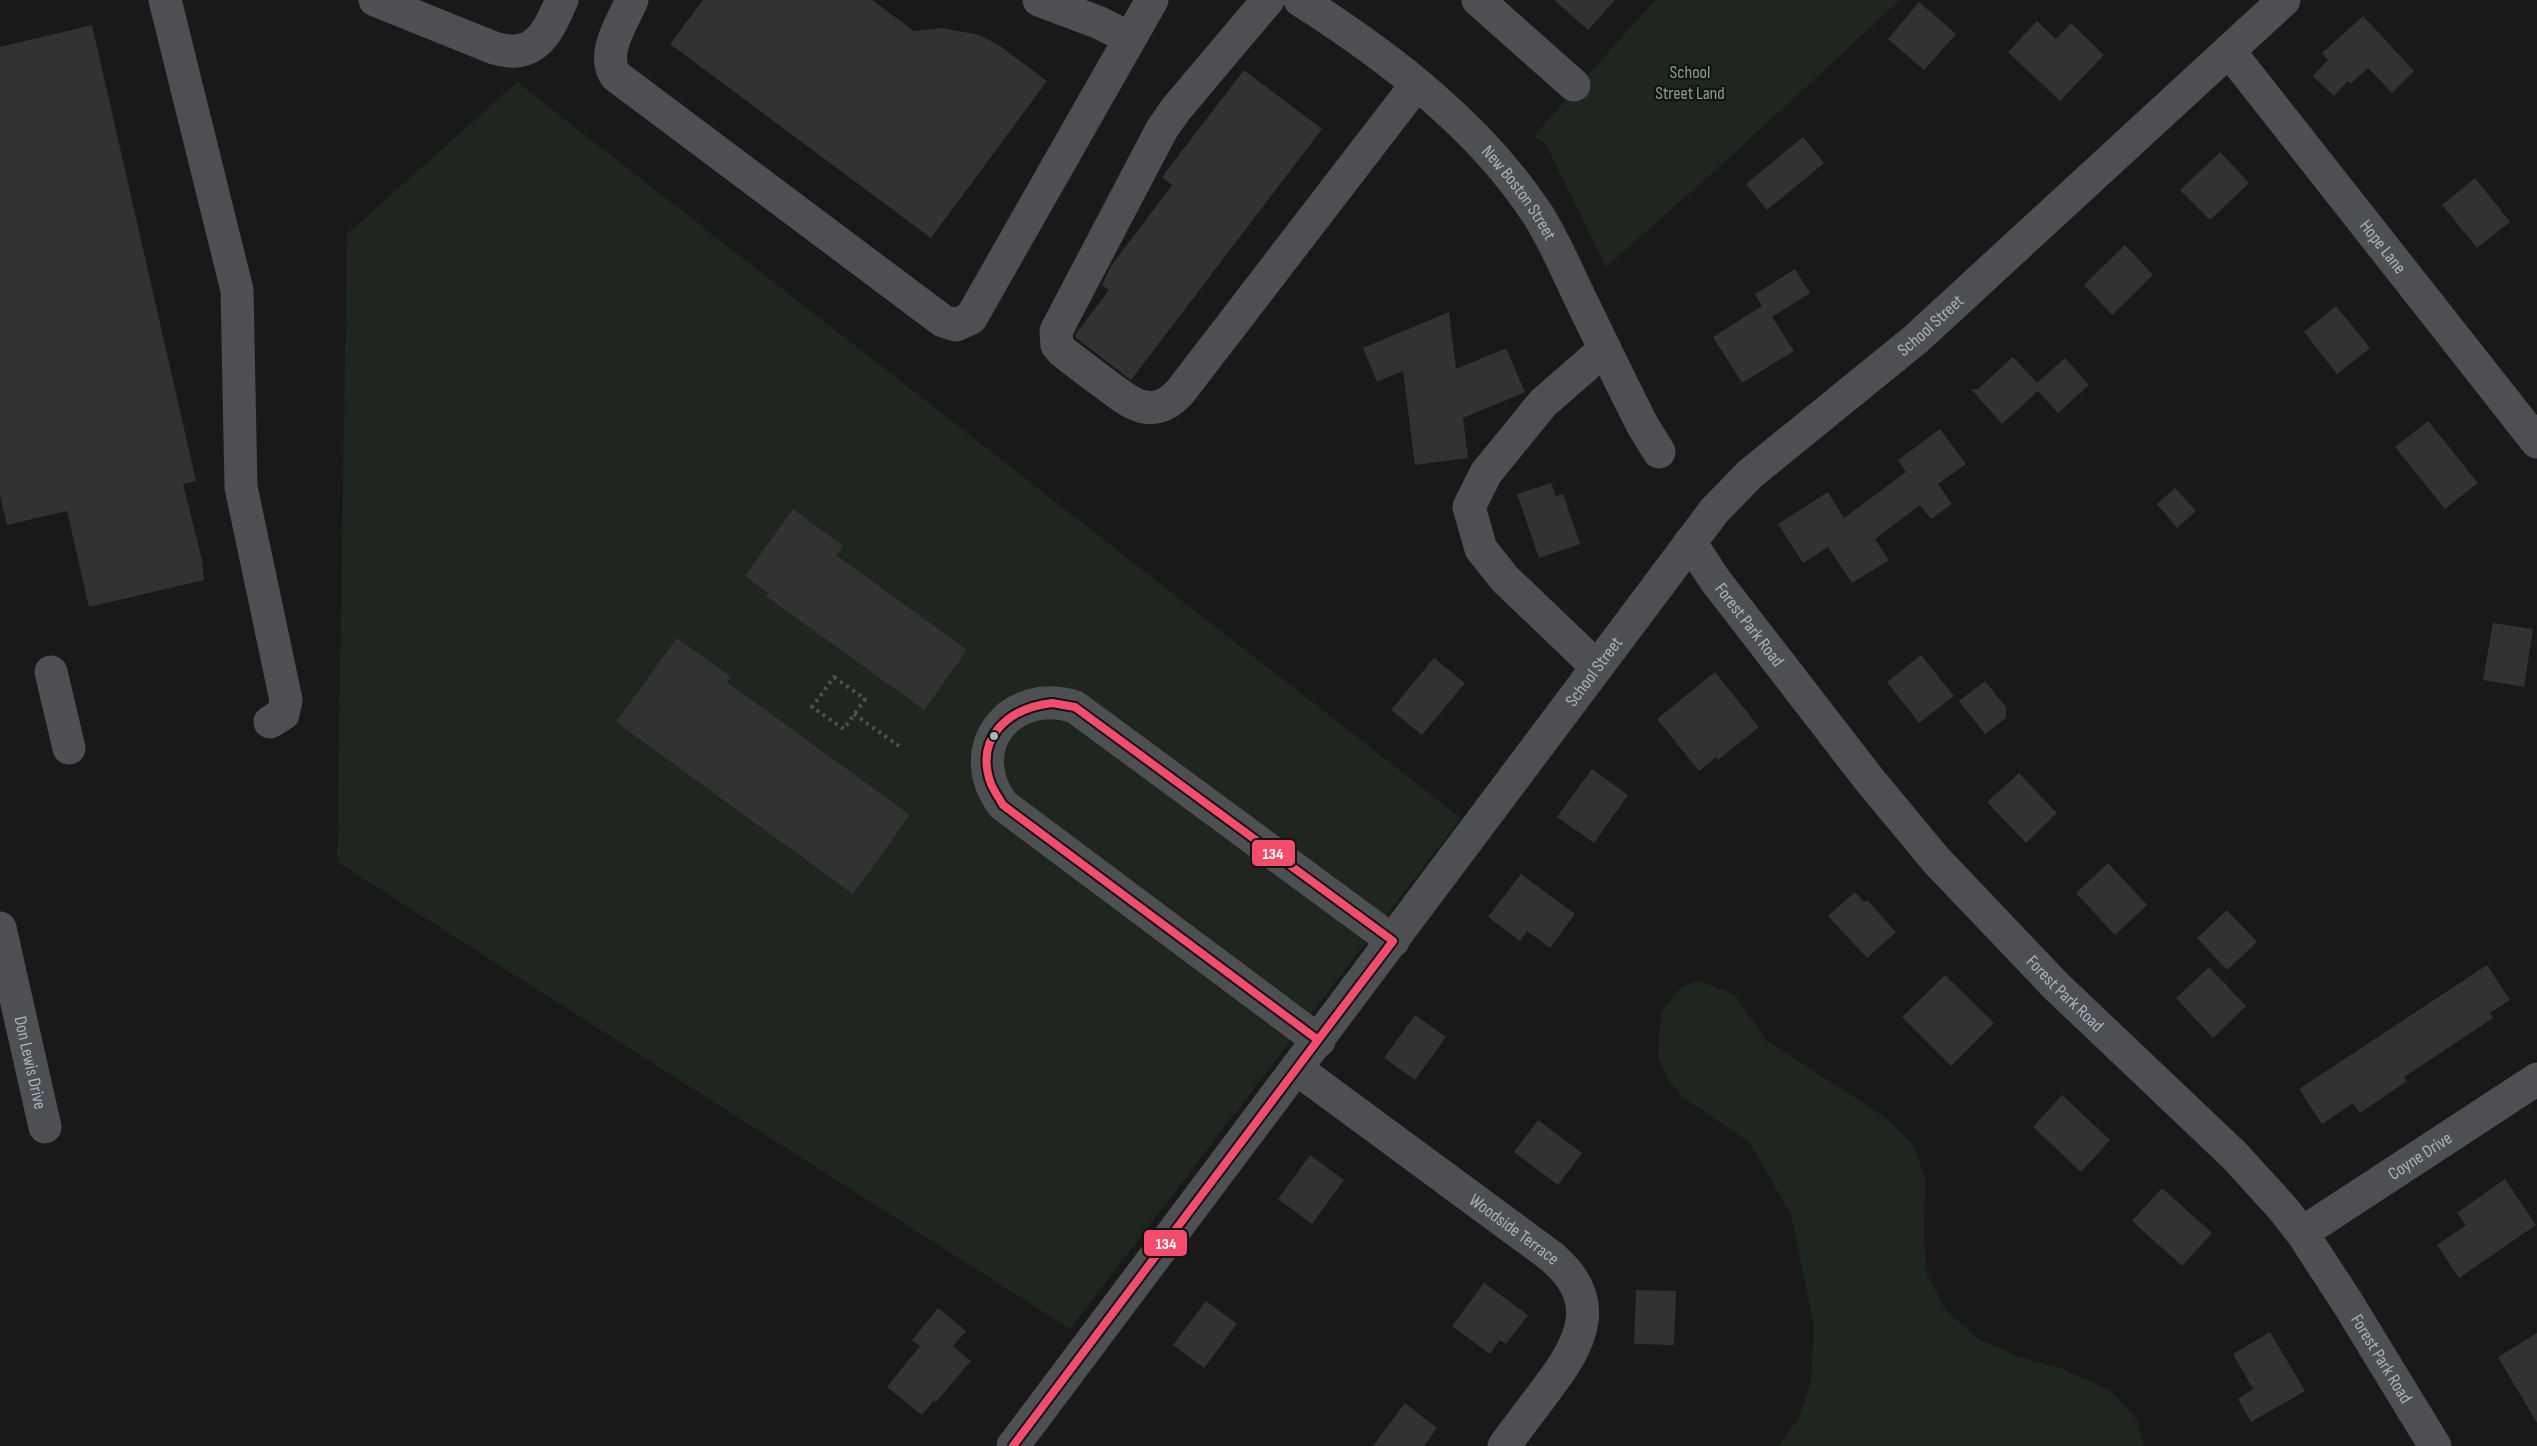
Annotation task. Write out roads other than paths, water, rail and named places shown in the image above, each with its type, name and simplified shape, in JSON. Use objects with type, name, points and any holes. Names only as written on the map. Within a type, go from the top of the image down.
[{"type":"street","points":[[165,0],[237,290],[241,488],[286,700],[283,714],[270,722]]},
{"type":"street","points":[[375,0],[494,48],[510,52],[527,48],[542,38],[562,0]]},
{"type":"street","points":[[632,0],[610,54],[611,68],[616,76],[943,321],[956,326],[970,318],[1152,0]]},
{"type":"street","points":[[1039,0],[1100,23],[1129,38]]},
{"type":"street","points":[[1268,0],[1168,119],[1149,151],[1056,331],[1057,345],[1063,352],[1132,404],[1146,408],[1162,406],[1180,392],[1416,85]]},
{"type":"street","name":"New Boston Street","points":[[1300,0],[1374,51],[1462,125],[1525,196],[1549,236],[1643,426],[1659,452]]},
{"type":"street","points":[[1478,0],[1574,84]]},
{"type":"street","name":"School Street","points":[[1013,1446],[1394,941],[1690,542],[1750,474],[1916,339],[2284,0]]},
{"type":"street","name":"Hope Lane","points":[[2229,51],[2537,442]]},
{"type":"street","points":[[1597,667],[1505,579],[1481,549],[1468,507],[1486,473],[1543,403],[1605,349]]},
{"type":"street","name":"Forest Park Road","points":[[1690,542],[1715,580],[1868,778],[1936,860],[2056,986],[2235,1156],[2302,1233],[2435,1446]]},
{"type":"street","points":[[51,672],[69,748]]},
{"type":"street","points":[[1318,1041],[1003,805],[993,790],[987,772],[989,748],[999,726],[1017,710],[1033,704],[1052,701],[1075,707],[1394,941]]},
{"type":"street","name":"Don Lewis Drive","points":[[0,928],[45,1127]]},
{"type":"street","name":"Woodside Terrace","points":[[1297,1069],[1552,1257],[1562,1266],[1576,1287],[1582,1313],[1574,1351],[1504,1446]]},
{"type":"street","name":"Coyne Drive","points":[[2302,1233],[2537,1079]]},
{"type":"park label","name":"School Street Land","points":[[1690,82]]}]
